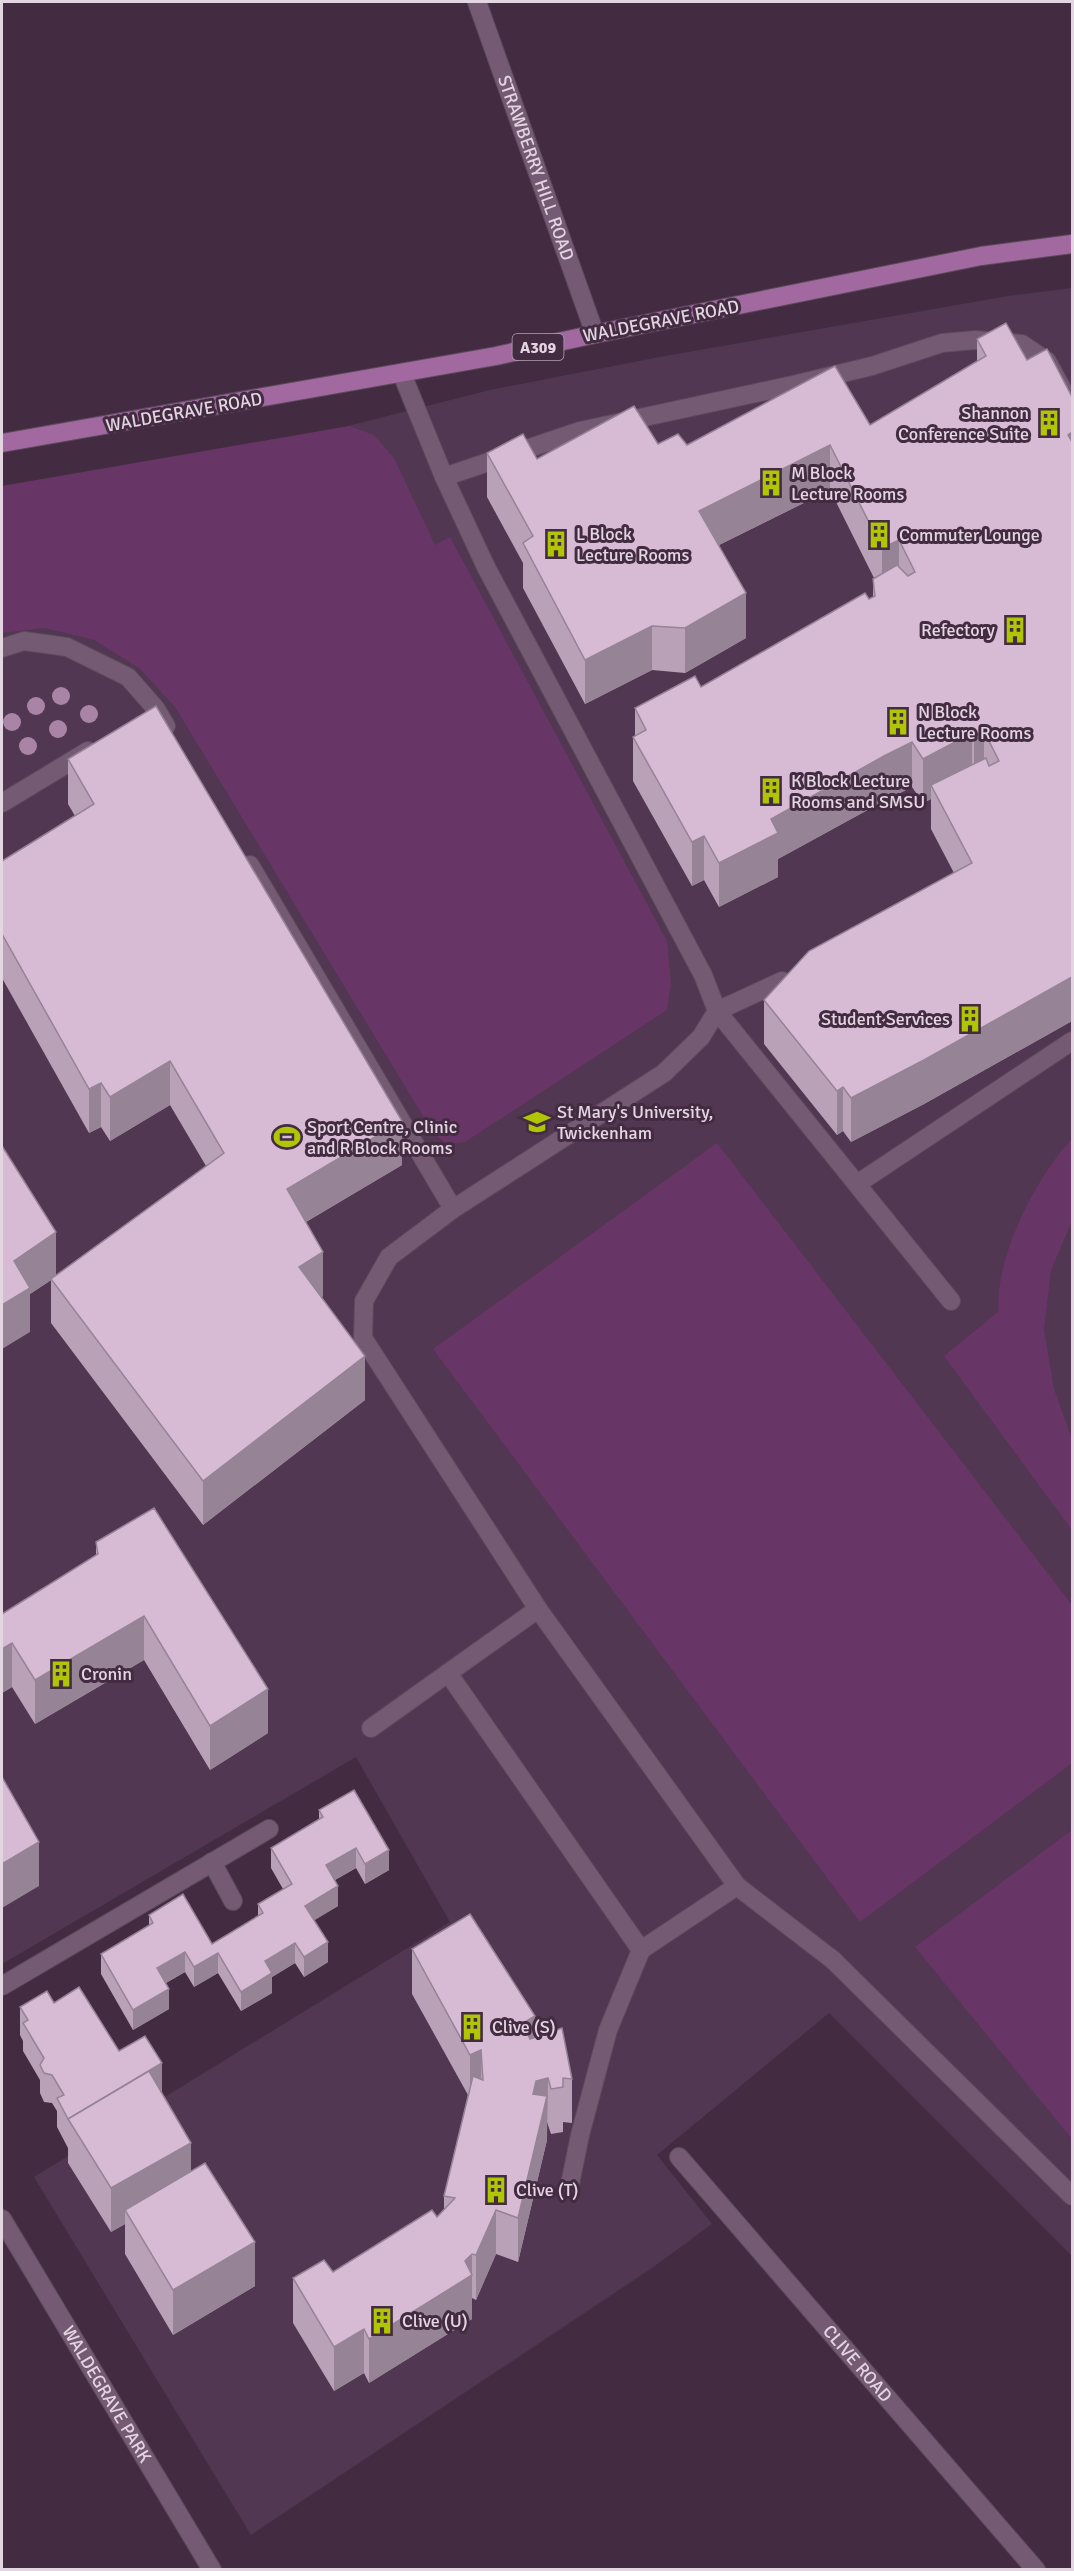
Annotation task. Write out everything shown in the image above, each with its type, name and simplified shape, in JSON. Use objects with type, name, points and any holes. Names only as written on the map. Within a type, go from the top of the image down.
[{"type":"main road","name":"WALDEGRAVE ROAD","points":[[2,443],[402,374],[981,256],[1072,244]]},
{"type":"street","name":"STRAWBERRY HILL ROAD","points":[[477,2],[595,334]]},
{"type":"street","points":[[444,477],[580,431],[793,386],[872,366],[942,343],[975,340],[1022,344],[1047,361],[1072,407]]},
{"type":"street","points":[[402,374],[444,477],[486,567],[703,975],[717,1011],[951,1301]]},
{"type":"street","points":[[2,648],[24,642],[67,647],[128,677],[156,709],[174,739]]},
{"type":"street","points":[[137,721],[156,709]]},
{"type":"street","points":[[2,803],[108,739]]},
{"type":"street","points":[[240,848],[453,1209]]},
{"type":"street","points":[[782,981],[717,1011],[701,1037],[664,1073],[453,1209],[389,1257],[364,1301],[363,1338],[538,1608],[736,1886],[833,1960],[1072,2196]]},
{"type":"street","points":[[856,1184],[1072,1041]]},
{"type":"street","points":[[372,1728],[538,1608]]},
{"type":"street","points":[[448,1673],[641,1950]]},
{"type":"street","points":[[2,1986],[269,1829]]},
{"type":"street","points":[[212,1862],[233,1900]]},
{"type":"street","points":[[570,2184],[580,2135],[608,2030],[641,1950],[736,1886]]},
{"type":"street","name":"CLIVE ROAD","points":[[679,2157],[1036,2570]]},
{"type":"street","name":"WALDEGRAVE PARK","points":[[2,2219],[212,2570]]},
{"type":"shaded area","name":"St Mary's University, Twickenham","points":[[1072,288],[1072,2256],[829,2013],[657,2155],[712,2224],[652,2268],[251,2535],[34,2177],[450,1922],[356,1757],[2,1964],[2,486],[324,432],[490,390],[665,356],[1008,296]]},
{"type":"shaded area","points":[[349,426],[374,435],[394,458],[435,545],[450,537],[667,941],[671,984],[667,1010],[465,1142],[446,1144],[432,1131],[175,707],[139,668],[94,640],[45,628],[2,633],[2,486]]},
{"type":"shaded area","points":[[1072,1139],[1072,1221],[1051,1270],[1044,1330],[1054,1389],[1072,1439],[1072,1530],[944,1356],[998,1312],[999,1287],[1017,1226],[1048,1170]]},
{"type":"shaded area","points":[[717,1143],[1072,1605],[1072,1763],[860,1922],[433,1349]]},
{"type":"shaded area","points":[[1072,1830],[1072,2139],[915,1947]]},
{"type":"building","points":[[1006,323],[1027,360],[1047,349],[1072,397],[1072,432],[1068,435],[1072,442],[1072,977],[851,1098],[843,1087],[837,1091],[764,1000],[809,951],[972,863],[931,785],[986,758],[989,766],[999,761],[984,731],[974,736],[972,733],[923,759],[912,742],[771,819],[778,833],[719,863],[704,836],[692,842],[633,737],[646,730],[635,708],[695,676],[701,687],[865,593],[869,599],[875,596],[873,579],[897,565],[908,576],[915,572],[899,540],[882,548],[830,445],[699,511],[746,593],[685,628],[652,626],[585,660],[523,543],[533,536],[487,453],[523,434],[537,459],[634,406],[658,444],[678,434],[687,445],[835,366],[870,425],[986,356],[977,339]]},
{"type":"building","name":"Sport Centre, Clinic and R Block Rooms","points":[[156,706],[402,1121],[287,1189],[323,1252],[299,1267],[365,1356],[203,1481],[51,1279],[224,1153],[170,1061],[110,1097],[101,1083],[89,1089],[2,934],[2,861],[94,804],[68,759]]},
{"type":"building","points":[[2,1146],[56,1232],[14,1261],[30,1288],[2,1305]]},
{"type":"building","points":[[154,1508],[268,1689],[210,1726],[144,1616],[35,1680],[12,1643],[2,1649],[2,1614],[98,1554],[96,1542]]},
{"type":"building","points":[[2,1777],[39,1842],[2,1864]]},
{"type":"building","points":[[354,1790],[389,1850],[365,1864],[356,1848],[326,1865],[338,1886],[305,1906],[328,1942],[304,1957],[295,1943],[265,1961],[272,1973],[241,1992],[218,1953],[194,1967],[185,1952],[157,1968],[169,1989],[133,2010],[101,1954],[153,1923],[149,1915],[183,1894],[212,1944],[263,1913],[258,1904],[292,1884],[271,1848],[323,1817],[319,1810]]},
{"type":"building","points":[[470,1914],[535,2016],[523,2023],[530,2039],[562,2028],[572,2079],[563,2078],[563,2087],[551,2089],[548,2078],[536,2081],[533,2094],[547,2096],[518,2218],[496,2210],[476,2255],[472,2254],[465,2261],[472,2275],[369,2339],[364,2329],[334,2347],[293,2278],[324,2260],[333,2272],[432,2210],[437,2217],[455,2198],[444,2196],[473,2076],[483,2080],[481,2050],[470,2055],[412,1949]]},
{"type":"building","points":[[79,1987],[119,2051],[145,2036],[162,2063],[68,2119],[57,2098],[64,2095],[52,2075],[44,2073],[40,2065],[44,2058],[23,2023],[28,2020],[20,2007],[47,1991],[54,2003]]},
{"type":"building","points":[[149,2071],[191,2143],[111,2188],[68,2119]]},
{"type":"building","points":[[205,2163],[255,2242],[173,2290],[125,2210]]},
{"type":"place","name":"Shannon Conference Suite","points":[[1049,423]]},
{"type":"place","name":"M Block Lecture Rooms","points":[[771,483]]},
{"type":"place","name":"Commuter Lounge","points":[[879,535]]},
{"type":"place","name":"L Block Lecture Rooms","points":[[556,544]]},
{"type":"place","name":"Refectory","points":[[1015,630]]},
{"type":"place","name":"N Block Lecture Rooms","points":[[898,722]]},
{"type":"place","name":"K Block Lecture Rooms and SMSU","points":[[771,791]]},
{"type":"place","name":"Student Services","points":[[970,1019]]},
{"type":"place","name":"St Mary's University, Twickenham","points":[[537,1122]]},
{"type":"place","name":"Sport Centre, Clinic and R Block Rooms","points":[[287,1137]]},
{"type":"place","name":"Cronin","points":[[61,1674]]},
{"type":"place","name":"Clive (S)","points":[[472,2027]]},
{"type":"place","name":"Clive (T)","points":[[496,2190]]},
{"type":"place","name":"Clive (U)","points":[[382,2321]]}]
